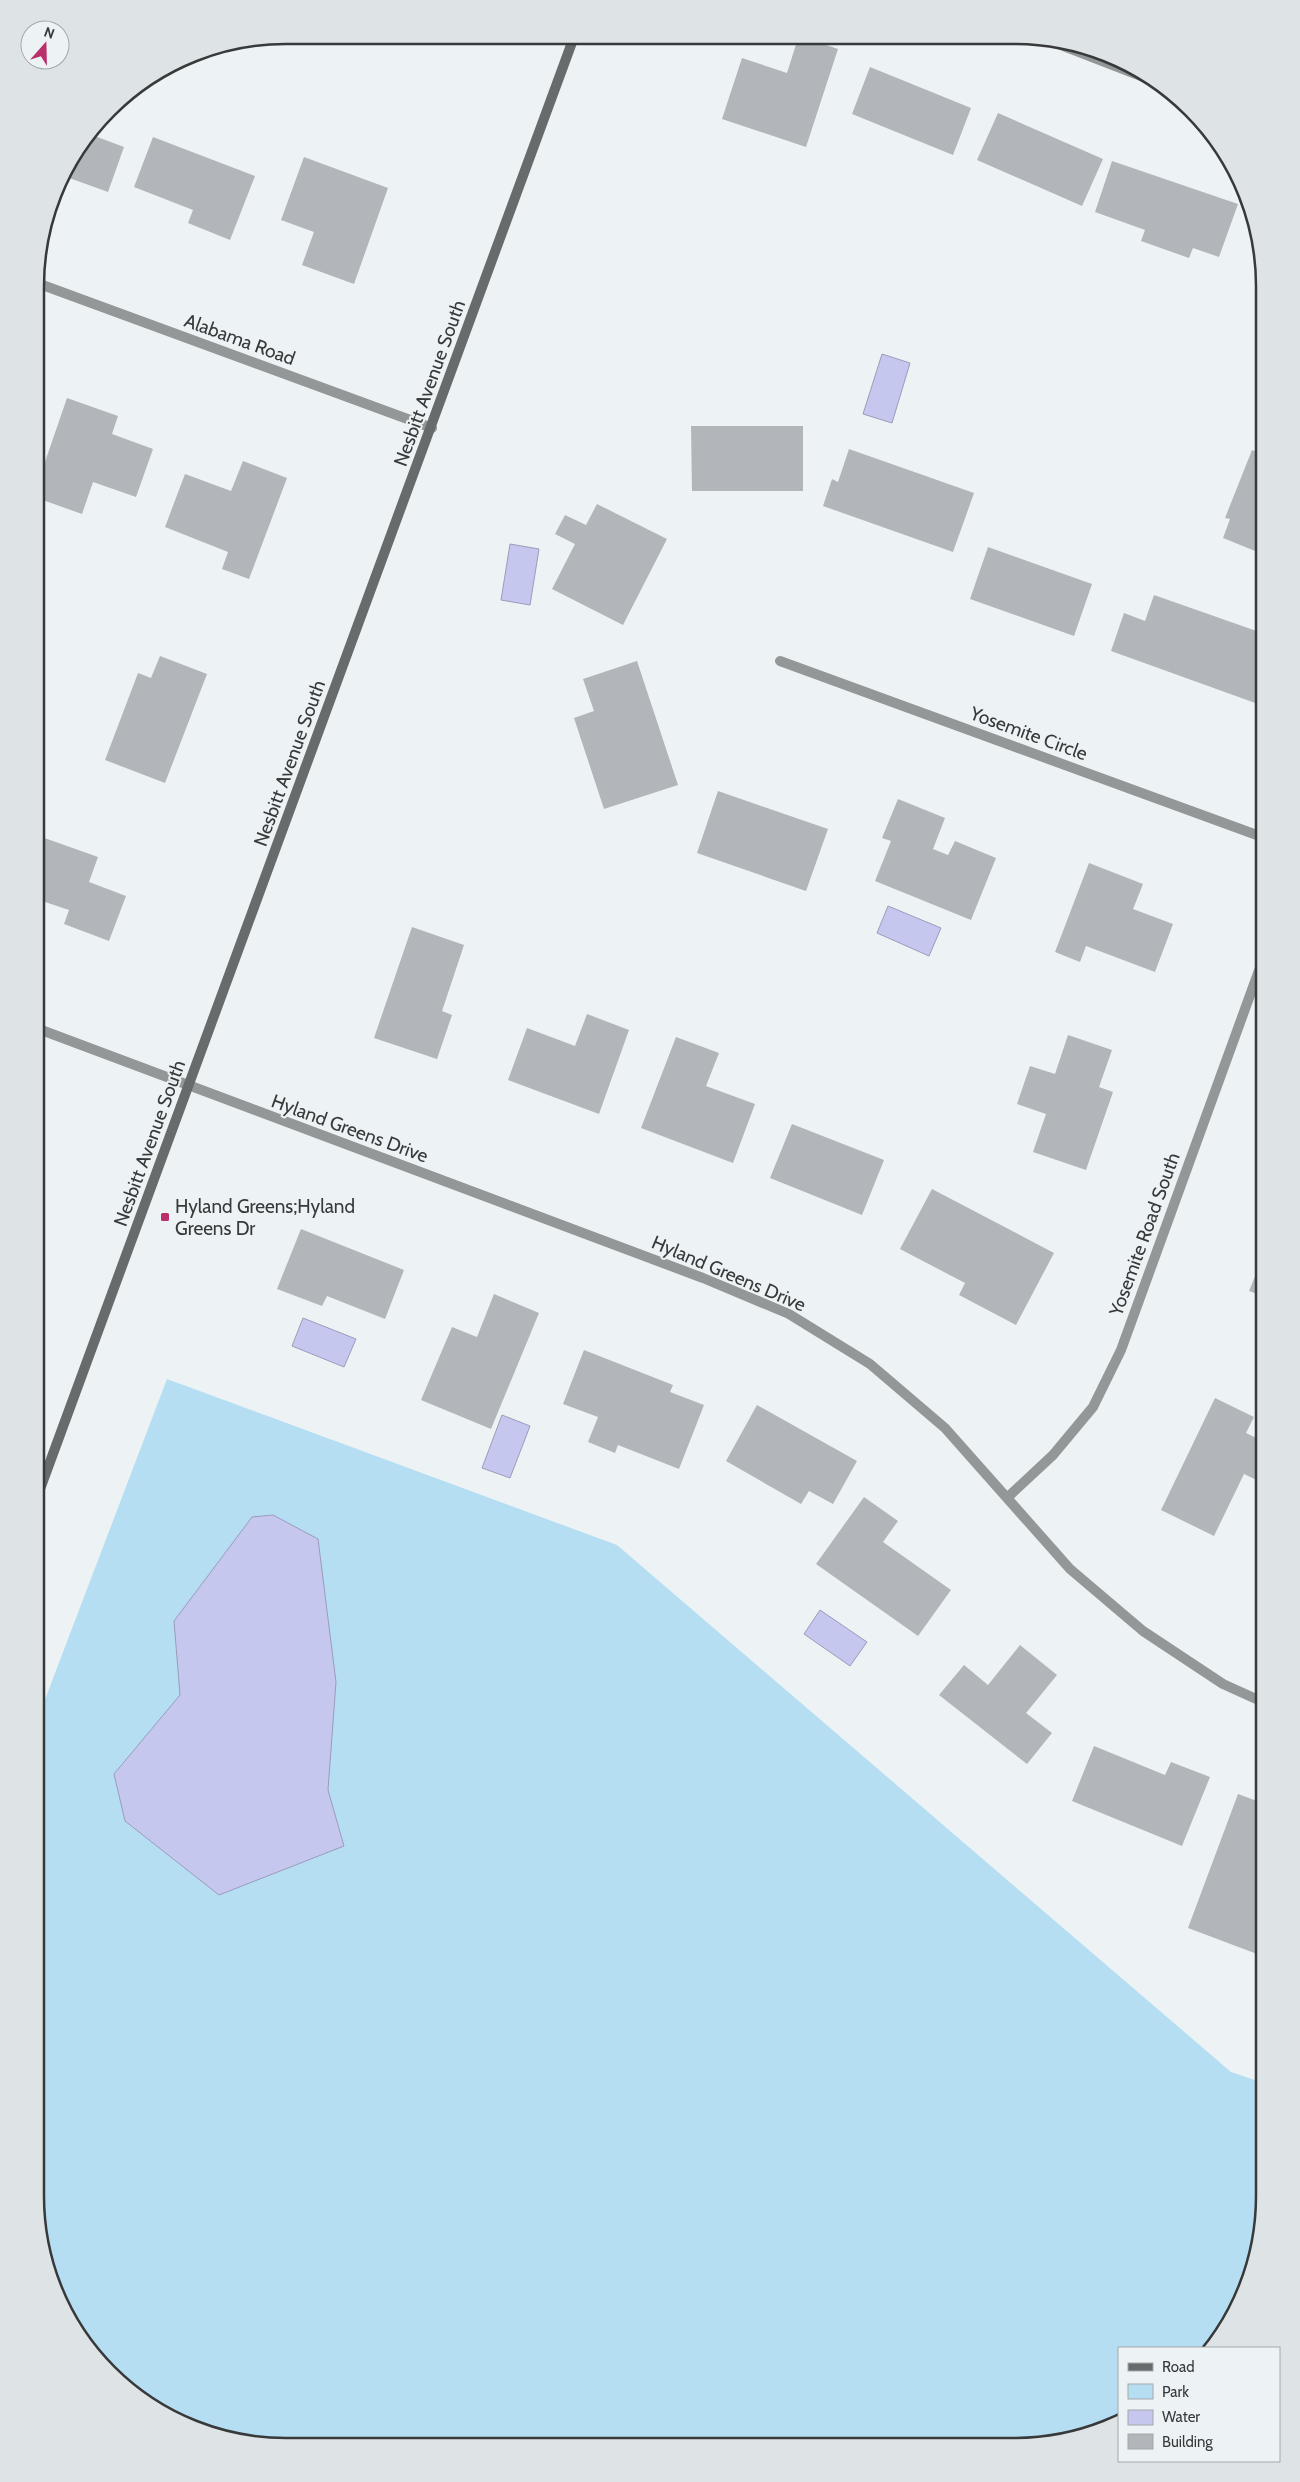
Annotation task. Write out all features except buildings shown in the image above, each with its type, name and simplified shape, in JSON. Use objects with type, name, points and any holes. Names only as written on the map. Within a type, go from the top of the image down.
[{"type":"street","name":"Nesbitt Avenue South","points":[[44,1478],[432,428],[571,44]]},
{"type":"street","points":[[1092,57],[1114,66]]},
{"type":"street","name":"Alabama Road","points":[[44,285],[432,428]]},
{"type":"street","name":"Yosemite Circle","points":[[780,662],[1256,835]]},
{"type":"street","name":"Yosemite Road South","points":[[1008,1497],[1053,1455],[1093,1407],[1121,1350],[1256,979]]},
{"type":"street","name":"Hyland Greens Drive","points":[[44,1031],[703,1278],[789,1314],[870,1364],[945,1428],[1070,1569],[1143,1631],[1223,1684],[1256,1699]]},
{"type":"green space","points":[[167,1379],[617,1545],[1231,2072],[1256,2080],[1256,2212],[1252,2243],[1238,2289],[1224,2317],[1203,2347],[1118,2347],[1118,2414],[1077,2430],[1030,2438],[270,2438],[223,2430],[193,2420],[165,2406],[126,2378],[94,2343],[76,2317],[62,2289],[48,2243],[44,2212],[44,1702]]},
{"type":"water","points":[[882,354],[910,363],[892,423],[863,414]]},
{"type":"water","points":[[510,544],[539,549],[530,605],[501,600]]},
{"type":"water","points":[[888,906],[941,928],[929,956],[877,933]]},
{"type":"water","points":[[303,1318],[356,1339],[344,1367],[292,1346]]},
{"type":"water","points":[[502,1415],[530,1426],[510,1478],[482,1468]]},
{"type":"water","points":[[273,1515],[318,1539],[336,1682],[328,1790],[344,1846],[219,1895],[125,1821],[114,1774],[180,1695],[174,1621],[252,1517]]},
{"type":"water","points":[[820,1610],[867,1642],[850,1666],[804,1634]]},
{"type":"place","name":"Hyland Greens;Hyland Greens Dr","points":[[165,1217]]}]
